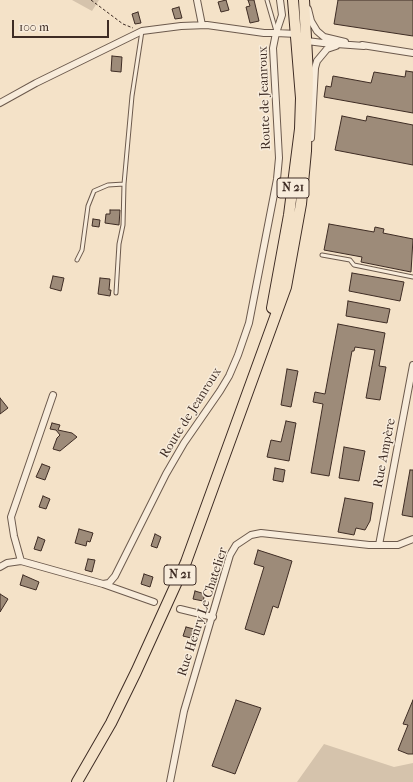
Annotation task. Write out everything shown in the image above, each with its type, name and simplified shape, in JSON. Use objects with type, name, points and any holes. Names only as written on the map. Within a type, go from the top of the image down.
[{"type":"main road","name":"N 21","points":[[265,340],[290,215],[300,129],[301,98],[297,34],[293,0]]},
{"type":"main road","name":"N 21","points":[[77,782],[111,723],[186,562],[265,340],[286,286],[304,173],[308,115],[308,41],[305,0]]},
{"type":"street","points":[[196,0],[202,25]]},
{"type":"street","points":[[0,103],[36,83],[142,31],[202,25],[264,33],[276,33],[282,15],[280,0]]},
{"type":"street","points":[[305,0],[311,21],[317,31],[324,37],[364,46]]},
{"type":"street","name":"Route de Jeanroux","points":[[103,584],[109,583],[115,576],[166,474],[184,443],[220,391],[238,355],[249,323],[277,179],[278,158],[272,48],[276,33],[297,34]]},
{"type":"street","points":[[297,34],[308,41],[364,46],[413,53]]},
{"type":"street","points":[[304,173],[308,167],[314,76],[317,61],[327,49],[332,46],[364,46]]},
{"type":"street","name":"Rue Ampère","points":[[379,545],[413,365]]},
{"type":"street","points":[[21,561],[14,536],[11,517],[54,395]]},
{"type":"street","name":"Rue Henry Le Chatelier","points":[[170,782],[184,711],[213,617],[230,555],[236,545],[251,535],[261,533],[379,545],[398,545],[413,539]]},
{"type":"street","points":[[0,567],[8,562],[21,561],[103,584],[154,602]]},
{"type":"street","points":[[180,609],[213,617]]},
{"type":"lane","points":[[267,0],[276,33]]},
{"type":"lane","points":[[116,292],[119,244],[123,225],[124,184],[132,96],[142,31]]},
{"type":"lane","points":[[77,260],[82,250],[88,206],[94,191],[108,185],[124,184]]},
{"type":"lane","points":[[322,255],[350,260],[354,265],[413,277]]},
{"type":"path","points":[[91,0],[123,24],[142,31]]},
{"type":"shaded area","points":[[72,0],[99,0],[92,11]]},
{"type":"shaded area","points":[[324,744],[394,767],[413,763],[413,782],[297,782]]},
{"type":"building","points":[[226,0],[229,10],[221,12],[218,2]]},
{"type":"building","points":[[248,0],[254,0],[259,21],[250,23],[246,7],[250,6]]},
{"type":"building","points":[[338,0],[413,0],[413,36],[334,24]]},
{"type":"building","points":[[179,7],[182,18],[175,19],[172,9]]},
{"type":"building","points":[[138,12],[141,23],[135,24],[132,14]]},
{"type":"building","points":[[112,56],[122,57],[121,72],[111,71]]},
{"type":"building","points":[[406,71],[413,72],[413,113],[324,97],[326,86],[331,87],[333,76],[371,83],[374,72],[405,77]]},
{"type":"building","points":[[342,116],[366,121],[367,116],[413,125],[413,165],[335,150]]},
{"type":"building","points":[[110,210],[120,210],[119,225],[105,223],[106,214],[110,214]]},
{"type":"building","points":[[93,219],[100,220],[99,227],[92,226]]},
{"type":"building","points":[[329,224],[374,232],[375,227],[384,229],[383,233],[413,239],[411,272],[361,262],[362,257],[324,250]]},
{"type":"building","points":[[352,273],[404,282],[400,301],[349,291]]},
{"type":"building","points":[[53,276],[64,278],[61,291],[50,288]]},
{"type":"building","points":[[100,278],[110,279],[110,296],[98,294]]},
{"type":"building","points":[[348,301],[390,309],[387,323],[346,316]]},
{"type":"building","points":[[338,324],[385,333],[379,366],[386,367],[380,400],[366,398],[375,350],[355,347],[354,351],[352,351],[329,476],[311,473],[323,404],[313,402],[315,392],[325,394]]},
{"type":"building","points":[[287,369],[298,371],[291,407],[281,405]]},
{"type":"building","points":[[0,398],[8,408],[0,414]]},
{"type":"building","points":[[286,421],[296,423],[289,461],[267,457],[271,440],[281,442]]},
{"type":"building","points":[[52,423],[60,425],[58,430],[72,433],[77,437],[60,451],[53,449],[57,438],[60,435],[56,430],[50,429]]},
{"type":"building","points":[[344,447],[365,451],[359,481],[339,478]]},
{"type":"building","points":[[42,464],[50,467],[45,480],[36,477]]},
{"type":"building","points":[[275,468],[285,470],[283,482],[273,480]]},
{"type":"building","points":[[410,470],[413,470],[413,517],[402,515]]},
{"type":"building","points":[[43,496],[50,499],[46,509],[39,507]]},
{"type":"building","points":[[345,498],[373,503],[370,521],[365,530],[356,528],[354,535],[338,532]]},
{"type":"building","points":[[79,529],[93,533],[90,542],[87,541],[86,546],[75,543]]},
{"type":"building","points":[[155,534],[161,537],[157,548],[151,546]]},
{"type":"building","points":[[38,537],[45,540],[41,551],[34,549]]},
{"type":"building","points":[[258,550],[292,561],[278,608],[273,606],[264,635],[245,629],[264,567],[254,564]]},
{"type":"building","points":[[88,559],[95,560],[92,572],[85,570]]},
{"type":"building","points":[[144,574],[153,577],[150,587],[141,584]]},
{"type":"building","points":[[23,575],[39,582],[36,590],[20,585]]},
{"type":"building","points":[[195,591],[205,594],[203,601],[193,599]]},
{"type":"building","points":[[0,594],[8,599],[0,612]]},
{"type":"building","points":[[186,627],[194,629],[191,638],[183,636]]},
{"type":"building","points":[[236,700],[261,708],[235,774],[212,766]]},
{"type":"building","points":[[413,700],[413,754],[408,754],[398,750],[408,725],[403,724]]}]
